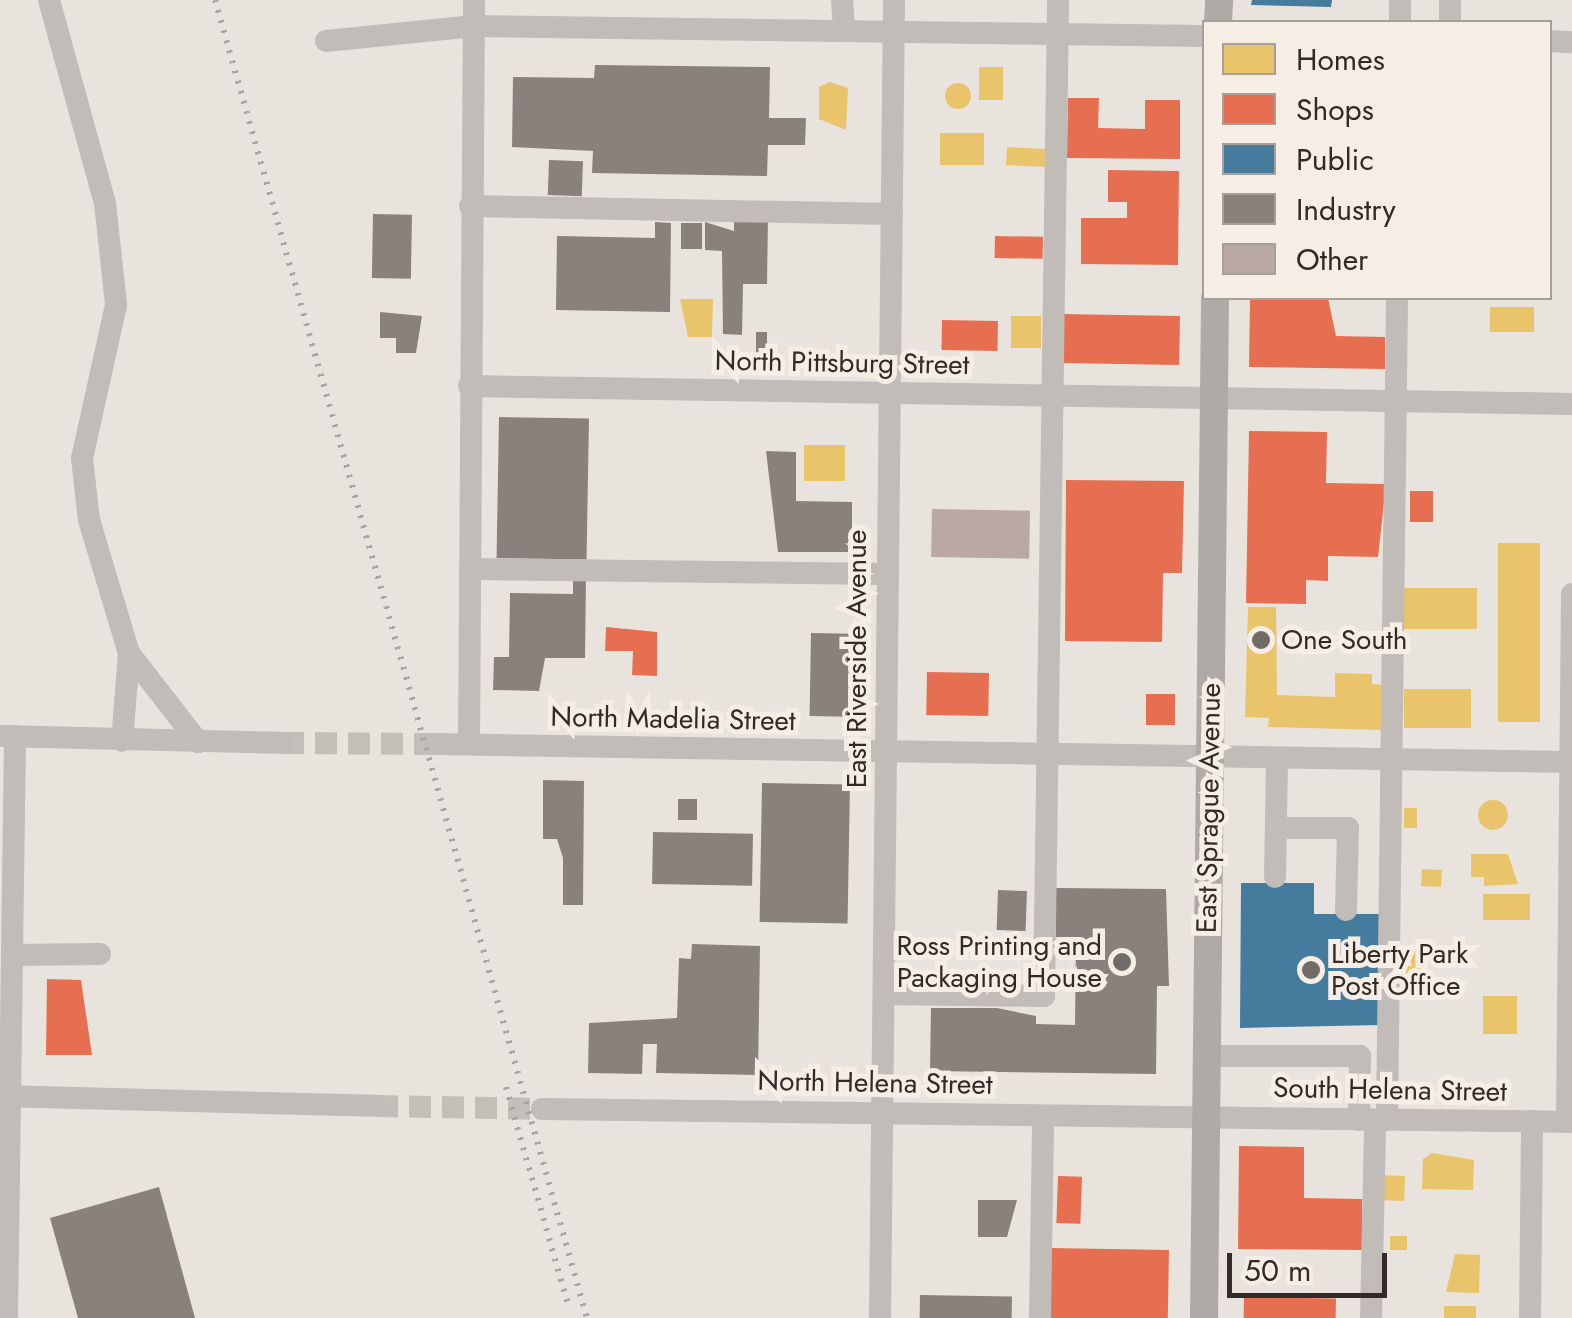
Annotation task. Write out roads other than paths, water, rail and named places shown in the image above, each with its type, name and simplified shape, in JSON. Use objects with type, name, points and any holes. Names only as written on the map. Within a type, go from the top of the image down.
[{"type":"main road","name":"East Sprague Avenue","points":[[1204,1318],[1215,300]]},
{"type":"street","points":[[49,0],[105,203],[116,305],[82,458],[88,520],[129,653],[198,742]]},
{"type":"street","points":[[469,744],[474,0]]},
{"type":"street","points":[[842,0],[844,30]]},
{"type":"street","name":"East Riverside Avenue","points":[[880,1318],[894,0]]},
{"type":"street","points":[[884,994],[1044,996],[1058,0]]},
{"type":"street","points":[[326,41],[474,26],[1202,36]]},
{"type":"street","points":[[470,206],[892,214]]},
{"type":"street","points":[[1371,1318],[1374,1120],[1392,760],[1397,300]]},
{"type":"street","name":"North Pittsburg Street","points":[[469,386],[889,396],[1572,404]]},
{"type":"street","points":[[471,569],[887,574]]},
{"type":"street","points":[[1570,1122],[1572,594]]},
{"type":"street","points":[[122,741],[129,653]]},
{"type":"street","points":[[7,1318],[5,1096],[12,955],[6,914],[7,736],[282,742]]},
{"type":"street","name":"North Madelia Street","points":[[436,744],[1571,762]]},
{"type":"street","points":[[1275,876],[1277,759]]},
{"type":"street","points":[[1276,828],[1348,828],[1346,910]]},
{"type":"street","points":[[12,955],[100,954]]},
{"type":"street","points":[[1207,1056],[1360,1056],[1374,1120]]},
{"type":"street","points":[[5,1096],[376,1106]]},
{"type":"street","name":"North Helena Street","points":[[542,1109],[1207,1118]]},
{"type":"street","points":[[1040,1318],[1043,1116]]},
{"type":"street","name":"South Helena Street","points":[[1207,1118],[1570,1122]]},
{"type":"street","points":[[1530,1318],[1532,1121]]},
{"type":"tunnel","points":[[282,743],[435,744]]},
{"type":"tunnel","points":[[376,1106],[542,1109]]},
{"type":"railway","points":[[215,0],[587,1318]]},
{"type":"railway","points":[[506,1087],[569,1308]]},
{"type":"place","name":"One South","points":[[1261,640]]},
{"type":"place","name":"Ross Printing and Packaging House","points":[[1122,962]]},
{"type":"place","name":"Liberty Park Post Office","points":[[1311,970]]}]
